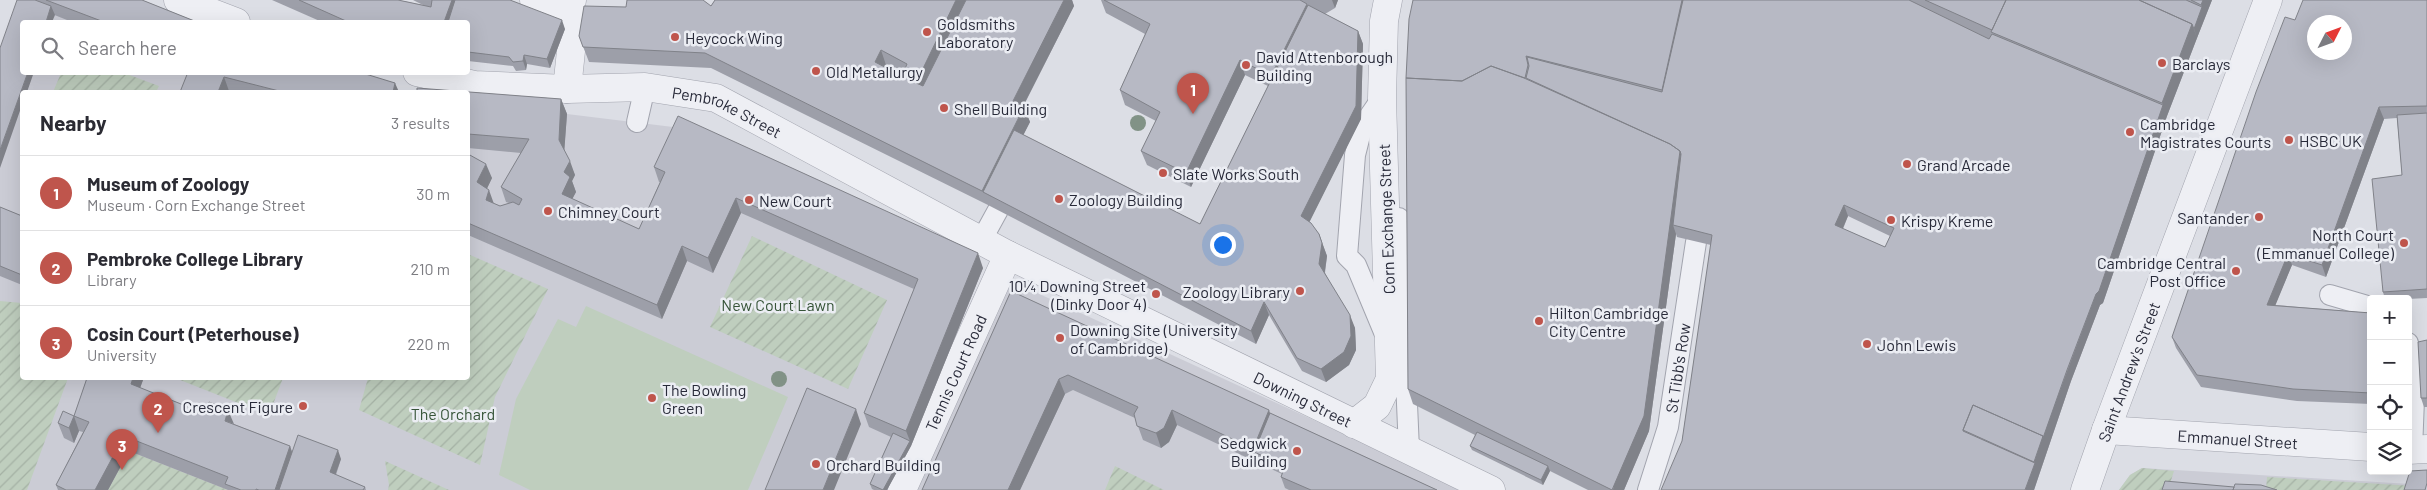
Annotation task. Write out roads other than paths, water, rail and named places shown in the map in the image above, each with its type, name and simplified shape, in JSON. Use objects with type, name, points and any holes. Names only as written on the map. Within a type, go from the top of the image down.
[{"type":"street","points":[[178,0],[231,20]]},
{"type":"street","points":[[534,0],[570,7],[573,32],[567,89]]},
{"type":"street","name":"Corn Exchange Street","points":[[1354,424],[1377,406],[1390,379],[1391,347],[1384,20],[1388,0]]},
{"type":"street","name":"Saint Andrew's Street","points":[[2085,490],[2268,0]]},
{"type":"street","name":"Pembroke Street","points":[[430,75],[474,85],[567,89],[644,87],[716,98],[1008,255]]},
{"type":"street","name":"Downing Street","points":[[1008,255],[1491,490]]},
{"type":"street","name":"Tennis Court Road","points":[[902,490],[1008,255]]},
{"type":"street","name":"Emmanuel Street","points":[[2106,430],[2367,447]]},
{"type":"lane","points":[[637,122],[644,87]]},
{"type":"lane","points":[[1386,108],[1362,127],[1355,155],[1347,256],[1356,265],[1391,347]]},
{"type":"lane","points":[[1386,108],[1409,450]]},
{"type":"lane","points":[[982,241],[998,210]]},
{"type":"lane","name":"St Tibb's Row","points":[[1648,490],[1668,427],[1696,242]]},
{"type":"lane","points":[[2330,295],[2367,306]]},
{"type":"lane","points":[[2412,380],[2416,450]]},
{"type":"place","name":"Goldsmiths Laboratory","points":[[927,32]]},
{"type":"place","name":"Heycock Wing","points":[[675,37]]},
{"type":"place","name":"Barclays","points":[[2162,63]]},
{"type":"place","name":"David Attenborough Building","points":[[1246,65]]},
{"type":"place","name":"Old Metallurgy","points":[[816,71]]},
{"type":"place","name":"Shell Building","points":[[944,108]]},
{"type":"place","name":"Museum of Zoology","points":[[1193,114]]},
{"type":"place","name":"Cambridge Magistrates Courts","points":[[2130,132]]},
{"type":"place","name":"HSBC UK","points":[[2289,140]]},
{"type":"place","name":"Grand Arcade","points":[[1907,164]]},
{"type":"place","name":"Slate Works South","points":[[1163,173]]},
{"type":"place","name":"Zoology Building","points":[[1059,199]]},
{"type":"place","name":"New Court","points":[[749,200]]},
{"type":"place","name":"Chimney Court","points":[[548,211]]},
{"type":"place","name":"Santander","points":[[2259,217]]},
{"type":"place","name":"Krispy Kreme","points":[[1891,220]]},
{"type":"place","name":"North Court (Emmanuel College)","points":[[2404,243]]},
{"type":"place","name":"Cambridge Central Post Office","points":[[2236,271]]},
{"type":"place","name":"Zoology Library","points":[[1300,291]]},
{"type":"place","name":"10¼ Downing Street (Dinky Door 4)","points":[[1156,294]]},
{"type":"place","name":"Hilton Cambridge City Centre","points":[[1539,321]]},
{"type":"place","name":"Downing Site (University of Cambridge)","points":[[1060,338]]},
{"type":"place","name":"John Lewis","points":[[1867,344]]},
{"type":"place","name":"The Bowling Green","points":[[652,398]]},
{"type":"place","name":"Crescent Figure","points":[[303,406]]},
{"type":"place","name":"Pembroke College Library","points":[[158,433]]},
{"type":"place","name":"Sedgwick Building","points":[[1297,451]]},
{"type":"place","name":"Orchard Building","points":[[816,464]]},
{"type":"place","name":"Cosin Court (Peterhouse)","points":[[122,470]]},
{"type":"park label","name":"New Court Lawn","points":[[778,304]]},
{"type":"park label","name":"The Orchard","points":[[453,413]]}]
